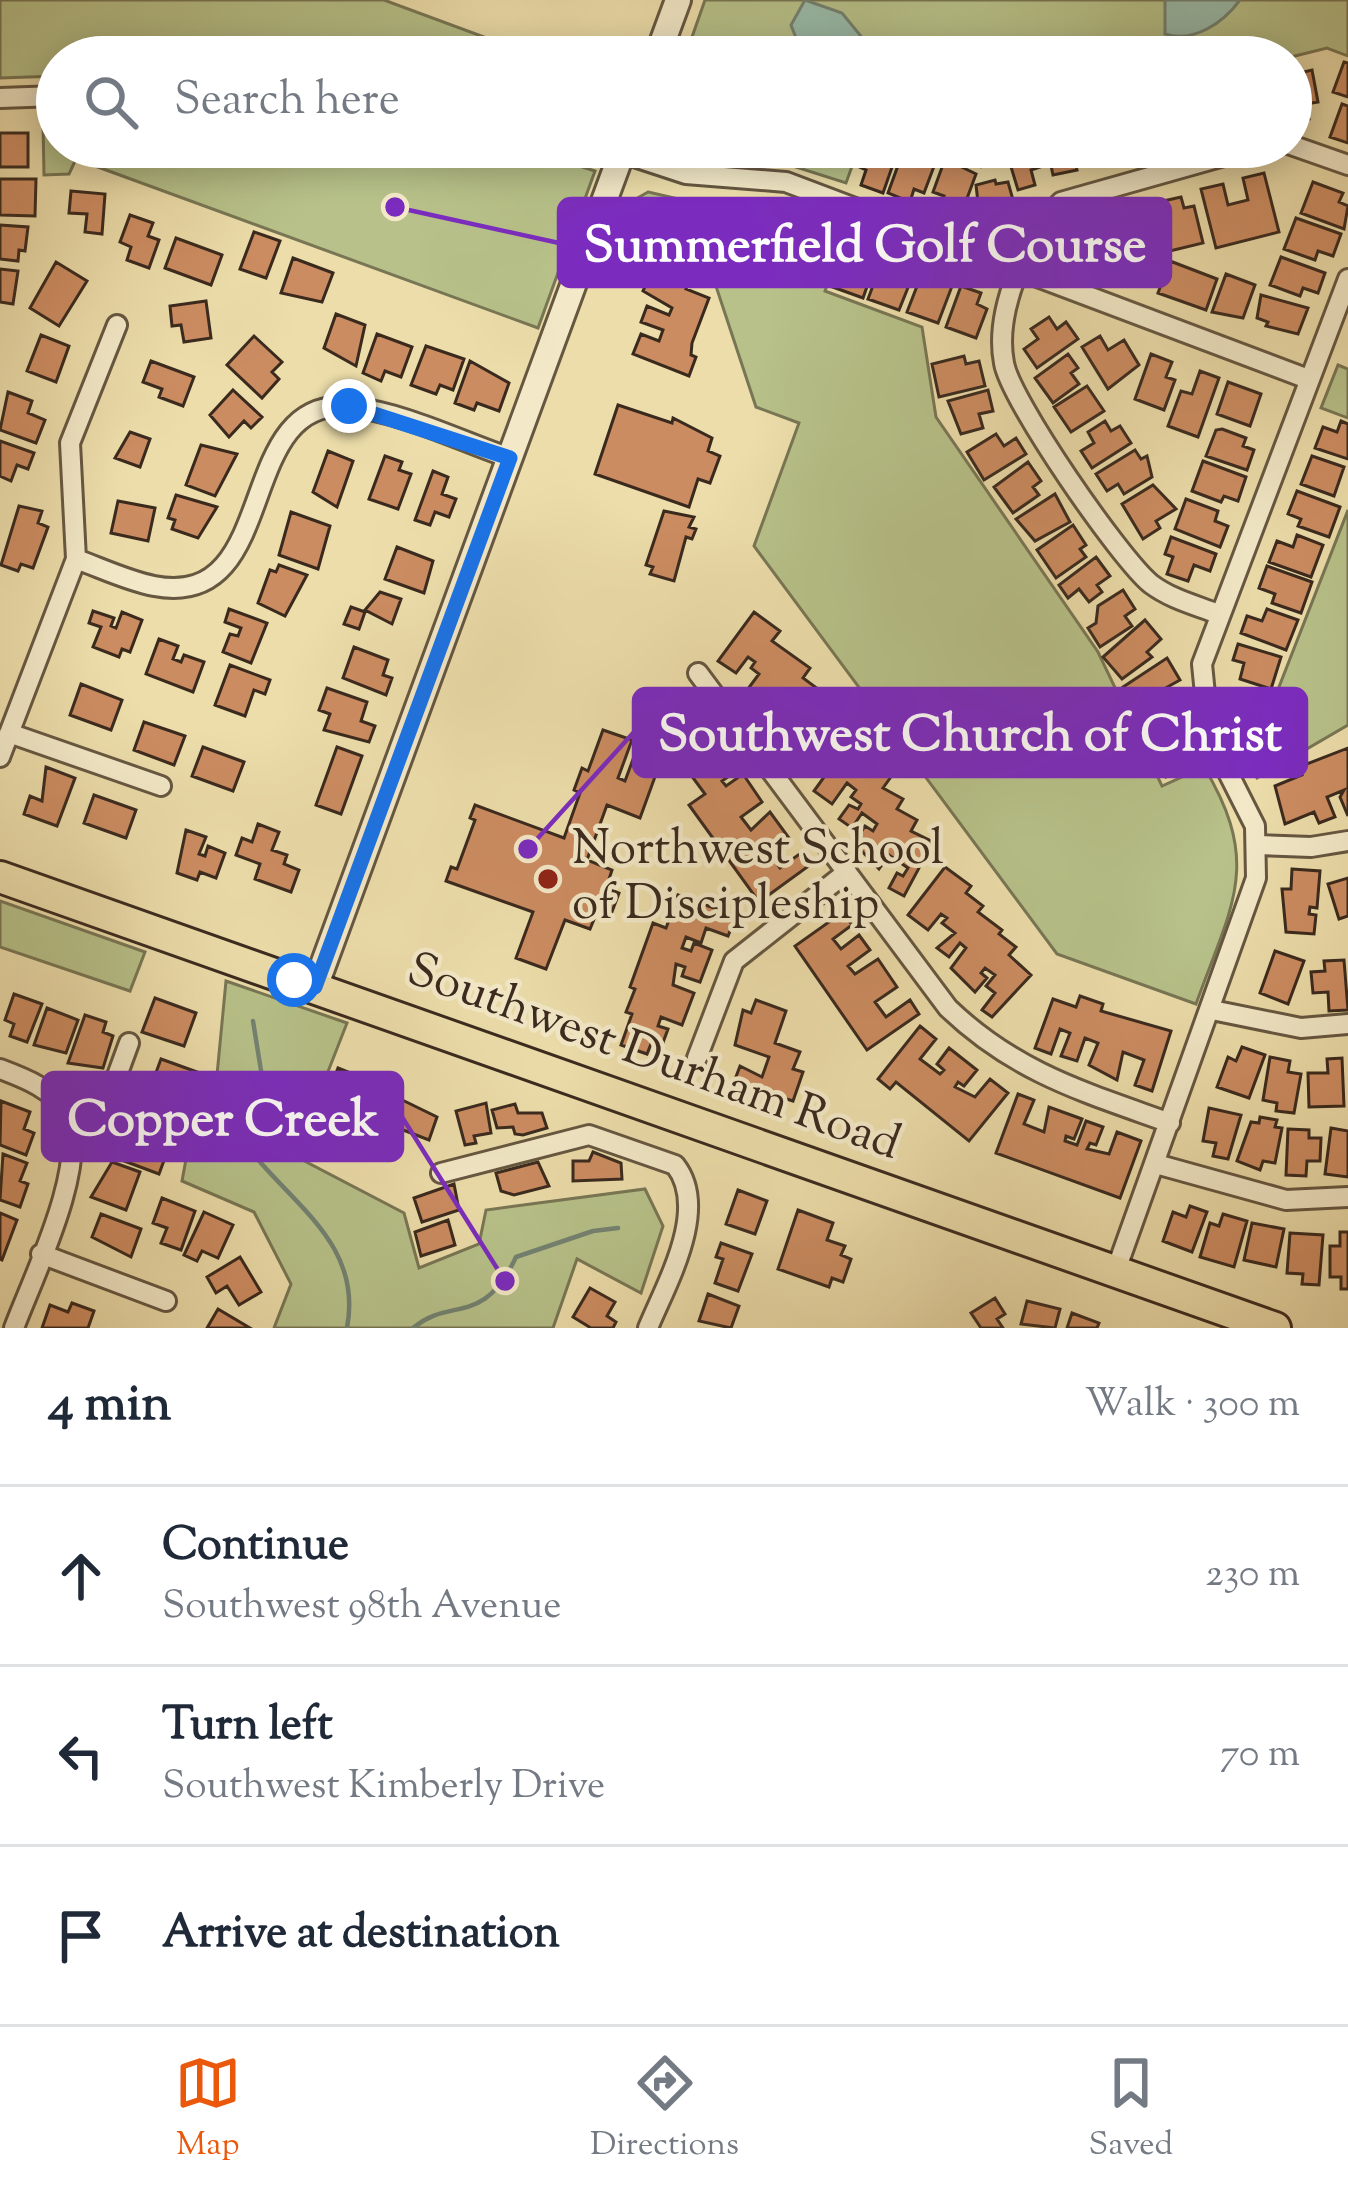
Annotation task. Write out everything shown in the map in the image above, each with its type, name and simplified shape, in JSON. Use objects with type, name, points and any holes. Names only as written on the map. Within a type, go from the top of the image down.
[{"type":"main road","name":"Southwest Durham Road","points":[[0,878],[1275,1328]]},
{"type":"street","points":[[665,36],[678,0]]},
{"type":"street","points":[[0,98],[36,97]]},
{"type":"street","points":[[1312,152],[1348,165]]},
{"type":"street","points":[[315,987],[510,458],[610,168]]},
{"type":"street","points":[[669,168],[686,174],[786,182],[1308,379]]},
{"type":"street","points":[[1181,168],[1060,202],[1043,222],[1021,271],[1001,347],[1020,404],[1134,566],[1171,596],[1218,614]]},
{"type":"street","points":[[1116,1270],[1254,893],[1258,845],[1249,805],[1217,754],[1203,713],[1202,664],[1348,279]]},
{"type":"street","points":[[0,757],[76,559],[70,443],[117,325]]},
{"type":"street","points":[[76,559],[155,587],[184,587],[219,572],[239,551],[284,437],[318,411],[349,406],[510,458]]},
{"type":"street","points":[[698,673],[948,1008],[986,1044],[1034,1074],[1170,1123]]},
{"type":"street","points":[[9,733],[161,786]]},
{"type":"street","points":[[1258,845],[1311,847],[1348,841]]},
{"type":"street","points":[[697,1058],[734,961],[847,872]]},
{"type":"street","points":[[1212,1010],[1301,1028],[1348,1024]]},
{"type":"street","points":[[75,1142],[96,1133],[129,1042]]},
{"type":"street","points":[[0,1069],[45,1089],[66,1111],[75,1142],[14,1328]]},
{"type":"street","points":[[441,1173],[593,1135],[669,1161],[685,1183],[688,1221],[648,1328]]},
{"type":"street","points":[[1156,1164],[1286,1200],[1348,1197]]},
{"type":"street","points":[[41,1255],[166,1301]]},
{"type":"green space","points":[[0,0],[384,0],[481,36],[36,36],[36,77],[0,78]]},
{"type":"green space","points":[[705,0],[1348,0],[1348,56],[1327,48],[1312,52],[1312,36],[692,36]]},
{"type":"green space","points":[[44,168],[72,168],[69,174],[44,175]]},
{"type":"green space","points":[[101,168],[595,171],[538,328]]},
{"type":"green space","points":[[799,168],[851,168],[846,183]]},
{"type":"green space","points":[[648,192],[696,203],[764,205],[846,233],[825,291],[922,327],[936,417],[1098,652],[1162,786],[1204,767],[1222,801],[1233,832],[1235,886],[1196,1004],[1057,954],[754,546],[799,423],[756,407],[705,253],[625,223],[634,200]]},
{"type":"green space","points":[[1338,365],[1348,369],[1348,418],[1321,408]]},
{"type":"green space","points":[[1348,510],[1348,725],[1257,778],[1236,743],[1223,697],[1277,692]]},
{"type":"green space","points":[[0,901],[145,952],[130,991],[0,947]]},
{"type":"green space","points":[[226,981],[347,1023],[295,1156],[404,1213],[419,1268],[479,1244],[486,1210],[645,1189],[663,1226],[641,1293],[577,1259],[553,1328],[274,1328],[291,1284],[254,1212],[182,1181],[187,1154],[210,1148]]},
{"type":"shaded area","points":[[805,0],[842,13],[861,36],[795,36],[791,25]]},
{"type":"shaded area","points":[[1165,0],[1240,0],[1207,29],[1176,36],[1165,34]]},
{"type":"building","points":[[1344,62],[1348,63],[1348,97],[1333,92]]},
{"type":"building","points":[[1312,70],[1318,102],[1312,103]]},
{"type":"building","points":[[1342,104],[1348,106],[1348,143],[1330,137]]},
{"type":"building","points":[[0,133],[28,133],[28,167],[0,167]]},
{"type":"building","points":[[862,168],[892,168],[883,193],[861,185],[866,170]]},
{"type":"building","points":[[897,168],[933,168],[924,193],[914,189],[910,202],[888,193]]},
{"type":"building","points":[[942,168],[964,168],[976,174],[959,220],[938,213],[944,196],[933,192]]},
{"type":"building","points":[[1011,168],[1037,168],[1031,170],[1035,185],[1018,190]]},
{"type":"building","points":[[1052,168],[1077,168],[1077,170],[1053,175]]},
{"type":"building","points":[[1264,173],[1279,232],[1216,248],[1201,189],[1223,184],[1228,205],[1248,200],[1243,178]]},
{"type":"building","points":[[0,179],[36,179],[35,216],[0,215]]},
{"type":"building","points":[[995,180],[996,184],[1008,182],[1020,225],[996,232],[992,217],[980,220],[976,185]]},
{"type":"building","points":[[1313,182],[1343,193],[1339,202],[1348,206],[1344,229],[1301,213]]},
{"type":"building","points":[[71,191],[105,194],[102,234],[85,232],[87,214],[69,213]]},
{"type":"building","points":[[1181,197],[1184,208],[1194,206],[1203,243],[1170,251],[1159,202]]},
{"type":"building","points":[[130,215],[153,223],[148,236],[159,240],[149,268],[127,260],[131,247],[120,242]]},
{"type":"building","points":[[1296,218],[1341,234],[1333,256],[1318,251],[1315,260],[1284,249]]},
{"type":"building","points":[[0,225],[28,227],[25,251],[19,250],[18,261],[0,259]]},
{"type":"building","points":[[254,232],[280,241],[266,278],[240,269]]},
{"type":"building","points":[[176,238],[222,255],[211,285],[165,268]]},
{"type":"building","points":[[664,246],[697,262],[686,289],[709,298],[692,343],[691,355],[696,357],[689,376],[633,354],[641,334],[659,341],[663,330],[641,322],[647,306],[669,315],[672,308],[643,291]]},
{"type":"building","points":[[856,246],[878,255],[863,298],[830,286],[840,259],[850,263]]},
{"type":"building","points":[[884,256],[906,265],[902,276],[911,280],[899,310],[868,299]]},
{"type":"building","points":[[1281,257],[1325,273],[1318,293],[1303,288],[1300,296],[1270,285]]},
{"type":"building","points":[[293,258],[333,273],[322,302],[281,293]]},
{"type":"building","points":[[1170,261],[1217,279],[1206,310],[1158,293]]},
{"type":"building","points":[[56,262],[87,281],[59,326],[30,308]]},
{"type":"building","points":[[0,269],[18,271],[13,304],[0,302]]},
{"type":"building","points":[[1226,274],[1255,285],[1243,318],[1212,312]]},
{"type":"building","points":[[938,275],[954,281],[938,323],[907,312],[919,281],[934,286]]},
{"type":"building","points":[[961,286],[981,293],[977,304],[987,309],[976,338],[946,327]]},
{"type":"building","points":[[1261,295],[1308,308],[1298,334],[1266,326],[1268,322],[1257,318]]},
{"type":"building","points":[[206,301],[211,338],[184,342],[181,325],[172,326],[170,306]]},
{"type":"building","points":[[336,314],[365,325],[356,366],[324,348]]},
{"type":"building","points":[[1049,317],[1057,329],[1066,322],[1078,339],[1037,368],[1024,349],[1038,339],[1031,329]]},
{"type":"building","points":[[377,334],[412,347],[401,377],[385,371],[381,381],[363,373]]},
{"type":"building","points":[[41,335],[69,346],[56,382],[27,371]]},
{"type":"building","points":[[254,336],[282,362],[272,372],[279,379],[262,398],[227,365]]},
{"type":"building","points":[[1100,336],[1108,350],[1124,340],[1139,365],[1108,389],[1082,347]]},
{"type":"building","points":[[426,346],[464,359],[453,390],[440,385],[436,394],[411,385]]},
{"type":"building","points":[[1068,354],[1078,368],[1071,373],[1079,384],[1053,403],[1035,378]]},
{"type":"building","points":[[1151,354],[1172,362],[1166,377],[1175,380],[1164,410],[1135,399]]},
{"type":"building","points":[[964,356],[966,364],[979,361],[985,386],[939,397],[932,364]]},
{"type":"building","points":[[151,361],[194,377],[183,406],[159,397],[162,389],[143,382]]},
{"type":"building","points":[[470,361],[509,383],[499,411],[477,403],[474,410],[455,403]]},
{"type":"building","points":[[1200,371],[1219,378],[1198,437],[1168,426],[1181,391],[1192,394]]},
{"type":"building","points":[[1228,382],[1261,394],[1250,426],[1217,414]]},
{"type":"building","points":[[1087,386],[1104,411],[1071,432],[1054,407]]},
{"type":"building","points":[[233,390],[262,417],[251,428],[244,421],[229,437],[210,415]]},
{"type":"building","points":[[988,390],[993,411],[979,414],[983,428],[961,434],[948,401]]},
{"type":"building","points":[[8,392],[32,401],[28,413],[45,420],[36,443],[0,430]]},
{"type":"building","points":[[618,405],[672,423],[673,418],[712,438],[708,451],[720,456],[710,483],[698,479],[689,507],[595,474]]},
{"type":"building","points":[[1105,421],[1111,431],[1120,426],[1131,443],[1092,468],[1081,451],[1094,443],[1088,432]]},
{"type":"building","points":[[1341,421],[1348,424],[1348,459],[1315,448],[1323,427],[1337,432]]},
{"type":"building","points":[[1216,430],[1246,438],[1243,446],[1254,450],[1247,470],[1206,456]]},
{"type":"building","points":[[130,432],[150,439],[140,467],[115,458]]},
{"type":"building","points":[[996,434],[1004,446],[1016,438],[1026,454],[984,480],[967,452]]},
{"type":"building","points":[[0,441],[34,453],[28,469],[17,465],[11,481],[0,476]]},
{"type":"building","points":[[201,445],[237,454],[215,496],[186,485]]},
{"type":"building","points":[[1135,450],[1141,459],[1147,456],[1152,477],[1124,494],[1118,484],[1107,491],[1096,474]]},
{"type":"building","points":[[328,451],[353,461],[337,507],[313,492]]},
{"type":"building","points":[[385,456],[402,462],[399,470],[411,474],[398,509],[369,499]]},
{"type":"building","points":[[1312,456],[1344,467],[1334,496],[1301,484]]},
{"type":"building","points":[[1203,461],[1246,477],[1238,501],[1224,496],[1221,502],[1192,491]]},
{"type":"building","points":[[1028,462],[1041,481],[1033,487],[1039,495],[1013,513],[994,487]]},
{"type":"building","points":[[433,471],[448,477],[442,494],[456,499],[449,517],[435,512],[430,525],[415,520]]},
{"type":"building","points":[[1153,485],[1176,509],[1156,521],[1160,528],[1143,539],[1122,504]]},
{"type":"building","points":[[1297,491],[1340,507],[1329,537],[1298,526],[1301,519],[1288,514]]},
{"type":"building","points":[[1055,494],[1070,522],[1035,541],[1016,519]]},
{"type":"building","points":[[176,495],[217,507],[198,538],[172,529],[175,520],[168,518]]},
{"type":"building","points":[[1186,499],[1218,511],[1215,521],[1228,526],[1220,547],[1175,529]]},
{"type":"building","points":[[118,501],[155,508],[148,541],[111,533]]},
{"type":"building","points":[[19,506],[42,511],[38,523],[48,527],[33,568],[21,564],[18,571],[1,565]]},
{"type":"building","points":[[664,511],[694,517],[689,527],[696,529],[692,539],[686,537],[674,581],[650,574],[653,567],[646,565]]},
{"type":"building","points":[[291,512],[330,526],[318,569],[279,555]]},
{"type":"building","points":[[1073,525],[1086,545],[1080,549],[1086,557],[1056,578],[1037,550]]},
{"type":"building","points":[[1297,535],[1323,545],[1311,577],[1269,562],[1277,541],[1293,547]]},
{"type":"building","points":[[1171,537],[1216,554],[1210,571],[1194,565],[1188,581],[1167,574],[1173,557],[1165,554]]},
{"type":"building","points":[[397,547],[433,561],[424,593],[385,579]]},
{"type":"building","points":[[1096,557],[1110,576],[1097,585],[1102,592],[1089,602],[1079,589],[1068,598],[1059,585]]},
{"type":"building","points":[[279,565],[307,575],[285,616],[258,603],[270,570],[276,572]]},
{"type":"building","points":[[1267,566],[1312,582],[1301,613],[1272,603],[1275,594],[1259,588]]},
{"type":"building","points":[[1123,590],[1135,609],[1125,616],[1132,626],[1100,647],[1088,628],[1096,623],[1098,606]]},
{"type":"building","points":[[380,592],[401,599],[392,624],[365,610]]},
{"type":"building","points":[[351,607],[365,612],[359,629],[344,624]]},
{"type":"building","points":[[229,609],[267,623],[251,663],[223,652],[230,634],[238,636],[241,628],[225,622]]},
{"type":"building","points":[[1267,609],[1298,620],[1286,650],[1241,633],[1247,616],[1262,621]]},
{"type":"building","points":[[93,611],[114,618],[111,626],[116,628],[122,612],[142,620],[130,652],[122,649],[119,657],[93,647],[101,627],[89,623]]},
{"type":"building","points":[[754,612],[780,631],[772,641],[810,668],[803,678],[822,692],[816,700],[843,722],[806,769],[790,757],[802,741],[792,733],[785,742],[773,734],[787,714],[781,709],[786,703],[782,700],[769,717],[742,697],[759,674],[751,668],[755,662],[748,657],[736,673],[718,661]]},
{"type":"building","points":[[1145,620],[1161,639],[1147,652],[1152,657],[1122,679],[1103,657]]},
{"type":"building","points":[[159,639],[178,646],[173,659],[181,662],[184,655],[204,662],[193,692],[146,674]]},
{"type":"building","points":[[1238,644],[1281,657],[1271,689],[1240,679],[1244,663],[1233,660]]},
{"type":"building","points":[[354,647],[388,660],[383,675],[392,678],[386,695],[343,678]]},
{"type":"building","points":[[1167,658],[1180,680],[1162,690],[1168,700],[1139,717],[1123,687]]},
{"type":"building","points":[[230,665],[270,680],[265,694],[254,690],[245,716],[215,705]]},
{"type":"building","points":[[81,684],[122,700],[111,730],[70,715]]},
{"type":"building","points":[[327,688],[367,702],[361,721],[375,726],[369,742],[324,730],[330,714],[319,710]]},
{"type":"building","points":[[1171,713],[1175,729],[1164,732],[1167,742],[1186,738],[1194,769],[1166,777],[1151,718]]},
{"type":"building","points":[[144,722],[185,736],[174,765],[134,750]]},
{"type":"building","points":[[603,730],[632,740],[618,778],[625,781],[639,743],[664,752],[640,818],[607,805],[587,860],[612,870],[606,888],[619,893],[610,917],[597,912],[590,929],[565,920],[546,969],[516,958],[533,912],[446,881],[451,867],[457,869],[475,820],[470,818],[475,805],[564,838],[580,793],[574,790],[582,768],[588,771]]},
{"type":"building","points":[[715,745],[738,770],[722,781],[726,786],[743,774],[762,802],[741,817],[751,830],[770,812],[789,838],[767,850],[780,868],[801,853],[810,865],[759,902],[689,805],[705,794],[685,767]]},
{"type":"building","points":[[203,747],[244,762],[233,791],[192,776]]},
{"type":"building","points":[[337,747],[362,756],[341,814],[316,805]]},
{"type":"building","points":[[1348,748],[1348,816],[1340,797],[1344,790],[1327,797],[1335,817],[1319,823],[1314,812],[1285,824],[1275,786],[1302,775],[1299,767]]},
{"type":"building","points":[[856,750],[872,760],[867,770],[878,775],[882,768],[893,774],[883,788],[903,799],[897,809],[917,820],[911,831],[933,842],[904,896],[889,888],[897,873],[903,876],[908,868],[889,855],[879,869],[854,843],[865,826],[873,831],[877,824],[862,813],[852,828],[839,819],[849,805],[858,809],[861,804],[851,797],[856,790],[847,783],[832,804],[814,791],[832,766],[842,771]]},
{"type":"building","points":[[46,767],[75,778],[57,826],[24,814],[30,796],[42,801]]},
{"type":"building","points":[[94,795],[136,810],[126,838],[84,823]]},
{"type":"building","points":[[258,824],[279,832],[272,850],[287,855],[284,864],[299,870],[291,892],[255,879],[260,864],[236,855],[242,838],[252,842]]},
{"type":"building","points":[[186,830],[206,837],[199,854],[205,856],[208,846],[225,853],[216,878],[200,872],[197,880],[177,873]]},
{"type":"building","points":[[945,867],[971,886],[966,893],[983,906],[978,912],[1002,930],[999,934],[1016,947],[1009,955],[1031,975],[992,1017],[982,1010],[995,993],[986,986],[995,975],[985,968],[981,973],[987,978],[975,992],[951,968],[966,948],[960,943],[949,957],[937,948],[955,933],[942,923],[947,918],[941,914],[928,930],[908,915]]},
{"type":"building","points":[[1292,869],[1320,871],[1317,908],[1310,907],[1309,914],[1316,915],[1314,934],[1286,932],[1282,889],[1291,889]]},
{"type":"building","points":[[1348,878],[1348,916],[1339,919],[1328,884]]},
{"type":"building","points":[[678,895],[736,916],[728,936],[706,928],[701,943],[686,937],[682,948],[691,951],[694,943],[712,950],[700,982],[682,976],[685,967],[676,964],[673,985],[694,993],[682,1025],[661,1017],[658,1026],[668,1029],[661,1048],[651,1044],[647,1054],[621,1045],[632,1014],[626,1012],[635,989],[630,987],[653,923],[666,928]]},
{"type":"building","points":[[843,912],[852,925],[833,939],[841,949],[859,935],[870,950],[848,966],[855,974],[878,959],[897,987],[875,1002],[886,1017],[910,1000],[919,1014],[867,1050],[795,946]]},
{"type":"building","points":[[1275,951],[1304,961],[1288,1004],[1260,993]]},
{"type":"building","points":[[1344,960],[1348,1010],[1329,1011],[1328,992],[1313,993],[1311,972],[1325,971],[1324,961]]},
{"type":"building","points":[[14,994],[42,1004],[27,1042],[10,1036],[14,1024],[5,1020]]},
{"type":"building","points":[[1080,996],[1103,1004],[1101,1011],[1171,1031],[1152,1091],[1135,1085],[1144,1060],[1123,1052],[1117,1080],[1089,1065],[1098,1043],[1085,1038],[1077,1061],[1061,1056],[1070,1033],[1060,1029],[1051,1054],[1035,1048],[1053,999],[1076,1007]]},
{"type":"building","points":[[155,998],[196,1013],[184,1046],[142,1032]]},
{"type":"building","points":[[756,1000],[786,1011],[775,1043],[800,1052],[793,1069],[803,1072],[793,1101],[734,1082],[740,1066],[762,1077],[769,1057],[735,1045],[743,1010],[751,1013]]},
{"type":"building","points":[[47,1008],[78,1020],[66,1053],[34,1045]]},
{"type":"building","points":[[85,1015],[106,1022],[103,1032],[113,1036],[103,1068],[68,1063]]},
{"type":"building","points":[[920,1026],[936,1039],[920,1059],[940,1074],[944,1070],[937,1064],[949,1048],[977,1070],[964,1086],[958,1082],[955,1087],[975,1097],[990,1079],[1008,1093],[969,1141],[896,1082],[890,1089],[878,1079]]},
{"type":"building","points":[[1242,1047],[1265,1055],[1249,1098],[1217,1087],[1228,1057],[1236,1061]]},
{"type":"building","points":[[1270,1057],[1290,1061],[1288,1072],[1301,1074],[1294,1113],[1276,1111],[1277,1103],[1263,1100]]},
{"type":"building","points":[[1342,1058],[1344,1106],[1309,1107],[1308,1073],[1328,1073],[1327,1059]]},
{"type":"building","points":[[161,1059],[197,1072],[186,1100],[162,1091],[165,1082],[154,1078]]},
{"type":"building","points":[[338,1068],[356,1075],[350,1091],[376,1100],[363,1137],[336,1127],[341,1113],[323,1106]]},
{"type":"building","points":[[1018,1094],[1034,1100],[1024,1124],[1044,1132],[1049,1107],[1082,1119],[1074,1139],[1066,1136],[1065,1141],[1077,1145],[1086,1121],[1103,1127],[1096,1145],[1090,1143],[1087,1149],[1109,1154],[1117,1132],[1141,1141],[1120,1198],[996,1153]]},
{"type":"building","points":[[392,1095],[437,1117],[429,1140],[398,1128],[395,1136],[379,1130]]},
{"type":"building","points":[[1,1101],[30,1112],[24,1129],[34,1133],[26,1155],[0,1145]]},
{"type":"building","points":[[486,1103],[491,1133],[474,1136],[476,1143],[465,1145],[456,1111]]},
{"type":"building","points":[[515,1104],[518,1113],[542,1113],[547,1128],[523,1135],[515,1134],[513,1127],[497,1128],[492,1110]]},
{"type":"building","points":[[1209,1108],[1241,1115],[1228,1159],[1213,1156],[1216,1143],[1203,1141]]},
{"type":"building","points":[[1260,1117],[1277,1120],[1275,1127],[1282,1128],[1275,1163],[1263,1161],[1260,1170],[1237,1161],[1251,1122],[1259,1123]]},
{"type":"building","points":[[1331,1128],[1348,1131],[1348,1177],[1325,1174]]},
{"type":"building","points":[[1288,1129],[1309,1130],[1309,1138],[1321,1138],[1320,1161],[1307,1161],[1306,1176],[1286,1175]]},
{"type":"building","points":[[146,1139],[169,1147],[159,1174],[119,1159],[126,1140],[143,1146]]},
{"type":"building","points":[[593,1152],[621,1163],[622,1179],[573,1181],[573,1161],[589,1161]]},
{"type":"building","points":[[3,1154],[27,1163],[20,1181],[28,1184],[20,1207],[0,1200]]},
{"type":"building","points":[[112,1162],[140,1172],[126,1210],[91,1197]]},
{"type":"building","points":[[538,1162],[549,1186],[514,1195],[501,1191],[496,1173]]},
{"type":"building","points":[[454,1184],[459,1210],[422,1222],[414,1198]]},
{"type":"building","points":[[738,1190],[767,1201],[755,1234],[726,1224]]},
{"type":"building","points":[[162,1198],[195,1211],[181,1250],[161,1243],[167,1228],[153,1223]]},
{"type":"building","points":[[1190,1206],[1207,1212],[1192,1252],[1163,1241],[1173,1212],[1186,1217]]},
{"type":"building","points":[[798,1210],[833,1223],[827,1240],[845,1246],[841,1255],[851,1259],[843,1282],[832,1278],[829,1287],[778,1269]]},
{"type":"building","points":[[204,1212],[233,1225],[218,1258],[202,1251],[197,1261],[184,1255]]},
{"type":"building","points":[[0,1213],[17,1220],[2,1260],[0,1259]]},
{"type":"building","points":[[101,1214],[141,1229],[131,1257],[92,1237]]},
{"type":"building","points":[[1223,1214],[1247,1221],[1234,1267],[1200,1257],[1210,1223],[1219,1226]]},
{"type":"building","points":[[448,1220],[455,1245],[421,1256],[415,1232]]},
{"type":"building","points":[[1252,1223],[1284,1229],[1276,1267],[1244,1260]]},
{"type":"building","points":[[1340,1232],[1348,1232],[1348,1289],[1341,1289],[1341,1277],[1330,1277],[1330,1246],[1340,1246]]},
{"type":"building","points":[[1290,1233],[1323,1235],[1319,1285],[1302,1284],[1303,1274],[1287,1273]]},
{"type":"building","points":[[721,1243],[752,1254],[738,1291],[715,1283],[723,1259],[716,1257]]},
{"type":"building","points":[[240,1257],[261,1292],[239,1305],[227,1286],[216,1293],[207,1277]]},
{"type":"building","points":[[590,1288],[615,1302],[607,1316],[616,1322],[613,1328],[591,1328],[573,1317]]},
{"type":"building","points":[[708,1294],[739,1306],[731,1328],[699,1321]]},
{"type":"building","points":[[995,1298],[1005,1314],[997,1319],[1003,1328],[981,1328],[971,1313]]},
{"type":"building","points":[[1027,1301],[1060,1309],[1055,1328],[1021,1324]]},
{"type":"building","points":[[72,1303],[94,1311],[88,1328],[42,1328],[50,1305],[68,1312]]},
{"type":"building","points":[[218,1309],[250,1328],[207,1328]]},
{"type":"building","points":[[1072,1313],[1099,1323],[1097,1328],[1067,1328]]},
{"type":"waterway","points":[[253,1021],[264,1089],[254,1155],[308,1213],[336,1253],[349,1300],[347,1328]]},
{"type":"waterway","points":[[413,1328],[491,1294],[516,1257],[593,1231],[618,1228]]},
{"type":"place","name":"Summerfield Golf Course","points":[[395,207]]},
{"type":"place","name":"Southwest Church of Christ","points":[[528,849]]},
{"type":"place","name":"Northwest School of Discipleship","points":[[548,879]]},
{"type":"place","name":"Copper Creek","points":[[505,1281]]},
{"type":"route","points":[[294,980],[315,987],[510,458],[349,406]]}]
